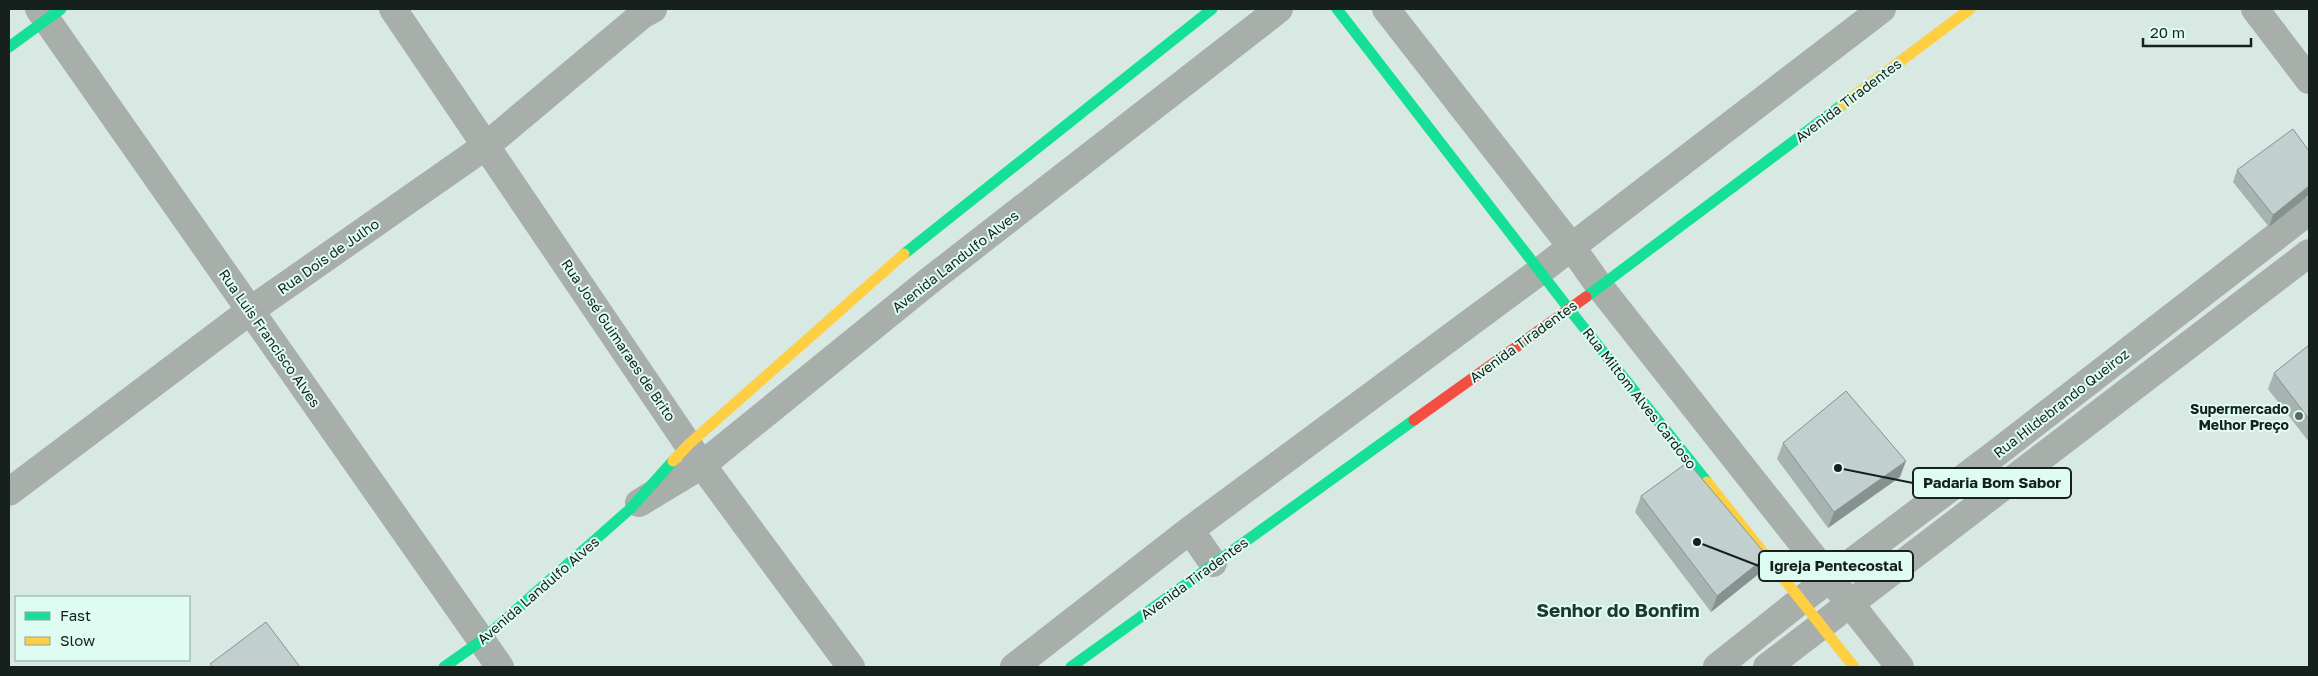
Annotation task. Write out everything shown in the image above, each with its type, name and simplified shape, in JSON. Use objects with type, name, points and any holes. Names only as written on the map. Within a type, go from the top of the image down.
[{"type":"street","name":"Rua José Guimaraes de Brito","points":[[393,9],[696,455],[852,667]]},
{"type":"street","name":"Avenida Landulfo Alves","points":[[696,455],[906,251],[1212,9]]},
{"type":"street","name":"Avenida Landulfo Alves","points":[[444,667],[481,641],[630,509],[696,455],[928,281],[1279,9]]},
{"type":"street","name":"Rua Miltom Alves Cardoso","points":[[1337,9],[1569,309],[1854,667]]},
{"type":"street","points":[[1386,9],[1571,246],[1600,287],[1848,604],[1900,667]]},
{"type":"street","points":[[1014,667],[1190,530],[1540,271],[1882,9]]},
{"type":"street","name":"Avenida Tiradentes","points":[[1071,667],[1600,287],[1970,9]]},
{"type":"street","points":[[2255,9],[2309,80]]},
{"type":"street","name":"Rua Dois de Julho","points":[[9,492],[252,310],[486,144],[647,11]]},
{"type":"street","points":[[9,47],[49,12]]},
{"type":"street","name":"Rua Luis Francisco Alves","points":[[49,12],[252,310],[500,667]]},
{"type":"street","name":"Rua Hildebrando Queiroz","points":[[1717,667],[1800,601],[1994,455],[2309,211]]},
{"type":"street","points":[[906,251],[928,281]]},
{"type":"street","points":[[1767,667],[2309,254]]},
{"type":"street","points":[[1994,455],[2013,480]]},
{"type":"street","points":[[1190,530],[1214,563]]},
{"type":"building","points":[[2293,129],[2309,151],[2309,186],[2273,215],[2237,170]]},
{"type":"building","points":[[2309,345],[2309,419],[2274,373]]},
{"type":"building","points":[[1846,391],[1906,461],[1834,512],[1783,443]]},
{"type":"building","points":[[1688,462],[1767,556],[1717,596],[1641,496]]},
{"type":"building","points":[[266,622],[300,667],[213,667],[210,664]]},
{"type":"traffic: fast","points":[[9,47],[61,9]]},
{"type":"traffic: fast","points":[[904,254],[1212,9]]},
{"type":"traffic: fast","points":[[1337,9],[1569,309],[1707,482]]},
{"type":"traffic: fast","points":[[1586,297],[1842,105]]},
{"type":"traffic: fast","points":[[1071,667],[1414,420]]},
{"type":"traffic: fast","points":[[444,667],[481,641],[630,509],[673,461]]},
{"type":"traffic: slow","points":[[1842,105],[1970,9]]},
{"type":"traffic: slow","points":[[673,461],[689,444],[904,254]]},
{"type":"traffic: slow","points":[[1707,482],[1854,667]]},
{"type":"traffic: jam","points":[[1414,420],[1586,297]]},
{"type":"place","name":"Supermercado Melhor Preço","points":[[2299,416]]},
{"type":"place","name":"Padaria Bom Sabor","points":[[1838,468]]},
{"type":"place","name":"Igreja Pentecostal","points":[[1697,542]]},
{"type":"district","name":"Senhor do Bonfim","points":[[1618,609]]}]
